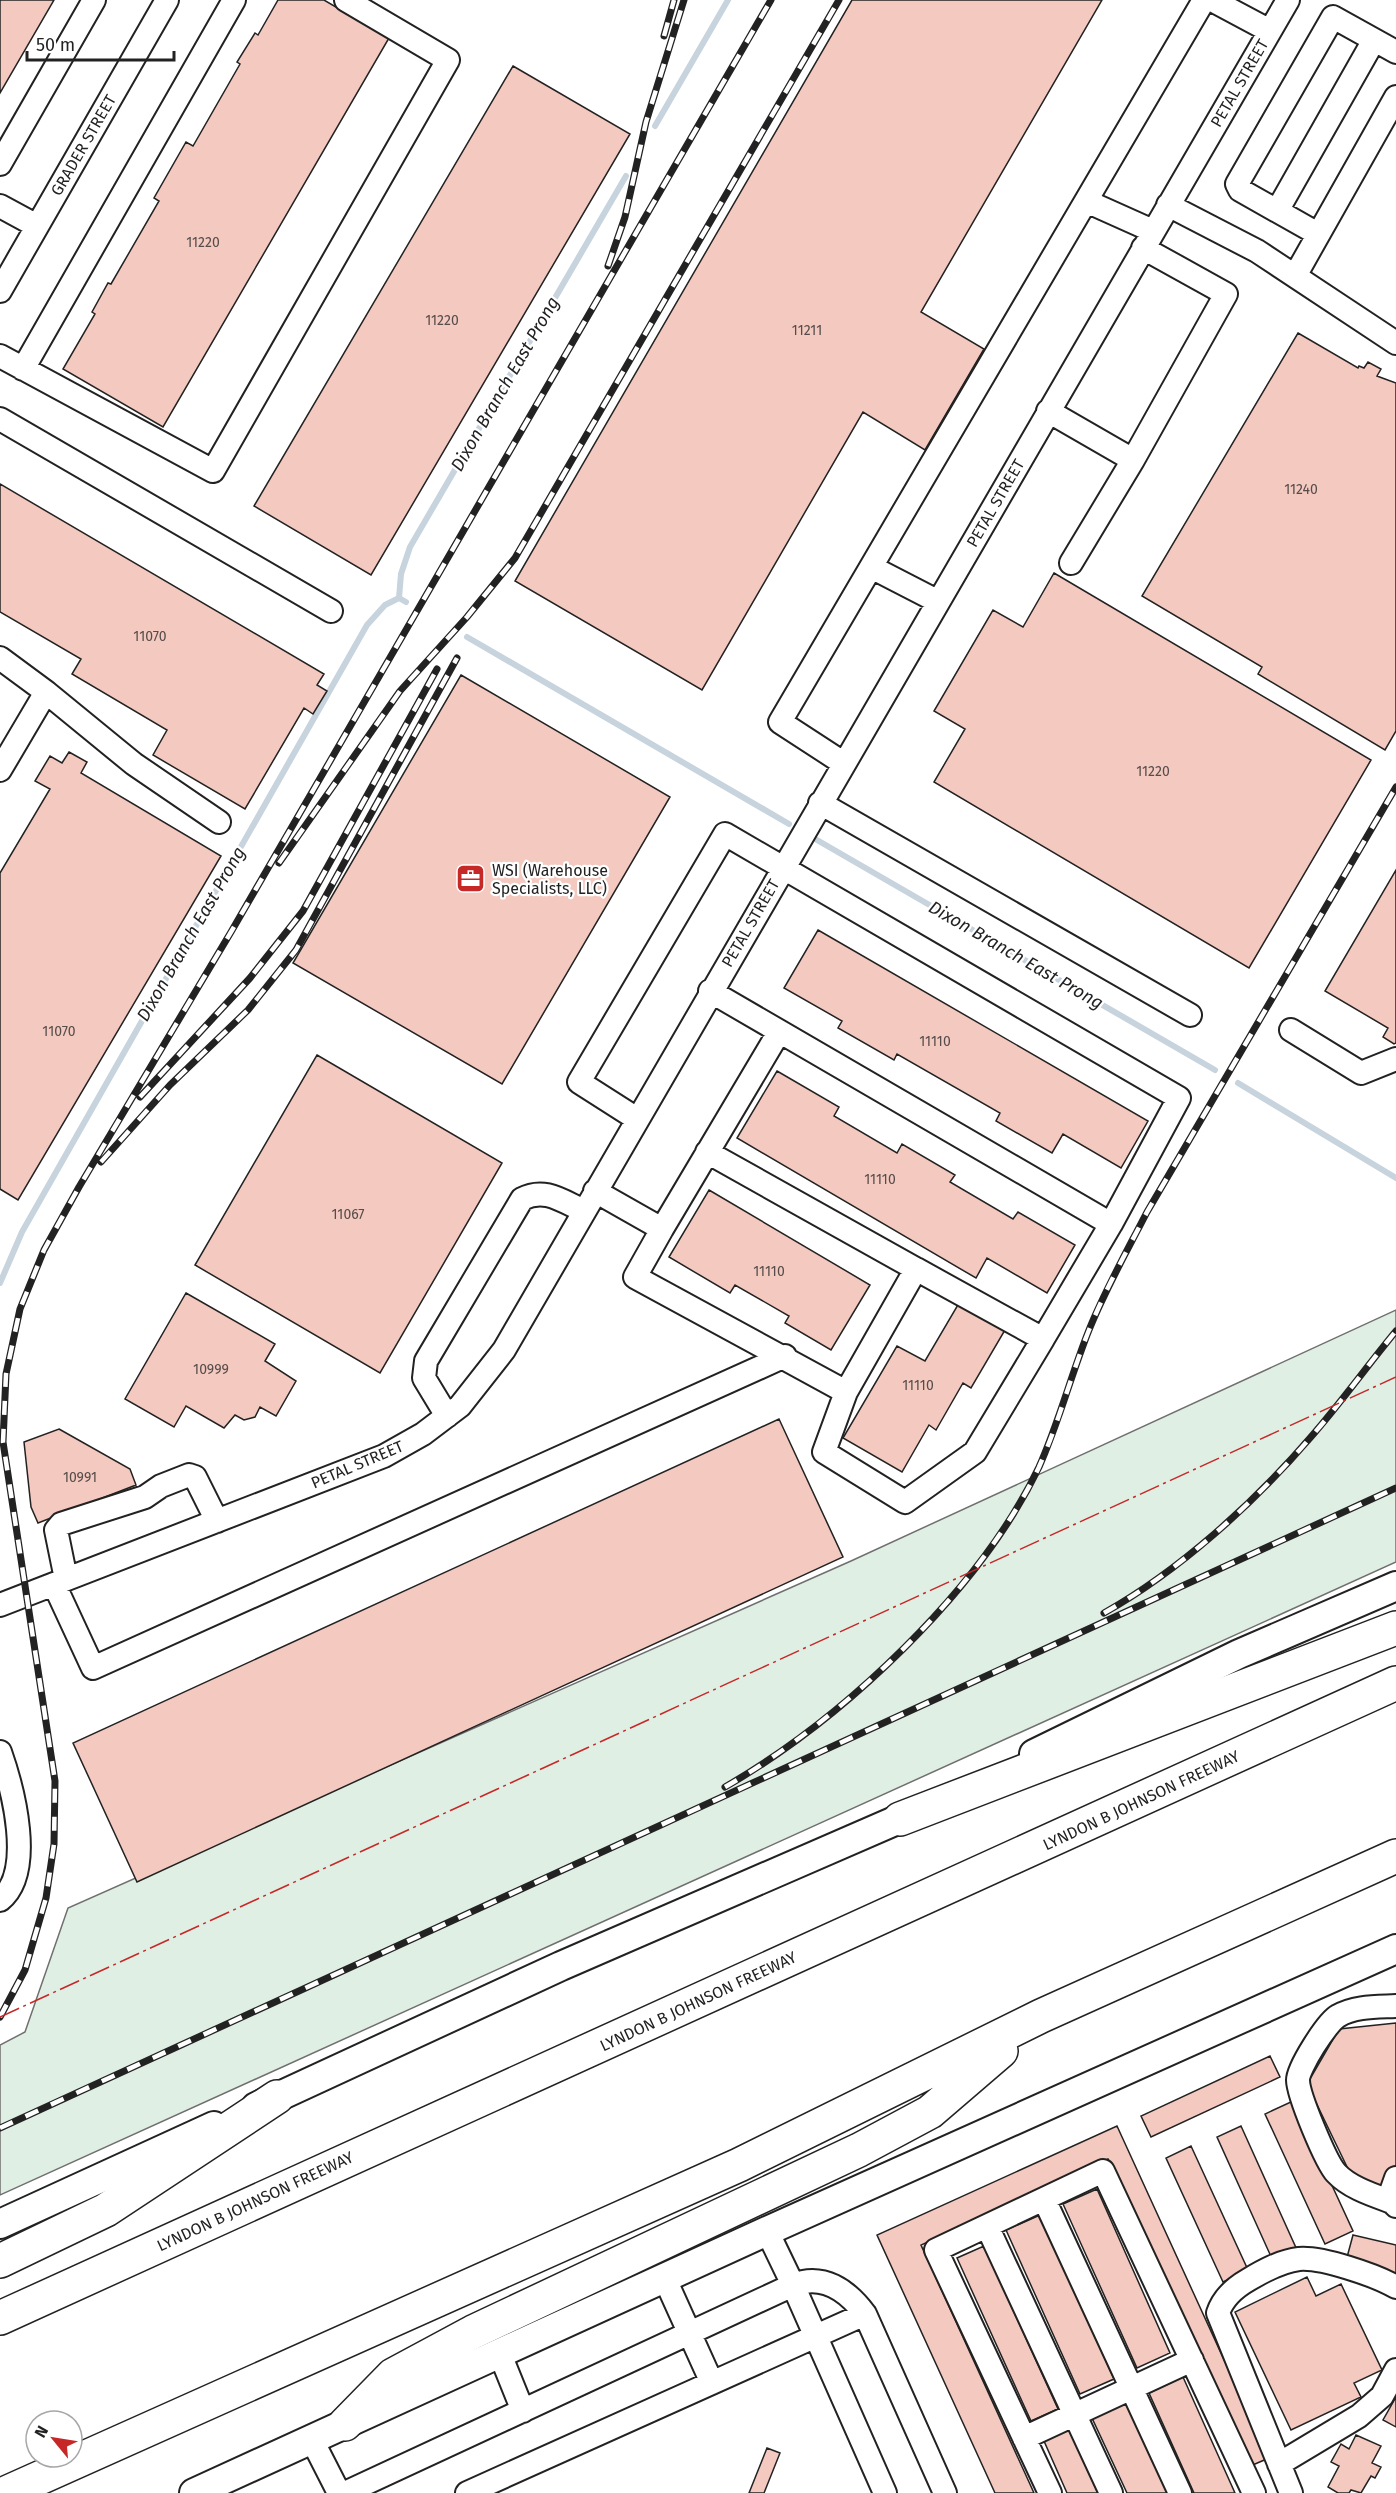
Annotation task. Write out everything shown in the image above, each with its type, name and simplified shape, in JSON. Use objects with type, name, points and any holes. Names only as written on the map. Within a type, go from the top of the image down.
[{"type":"highway","points":[[900,1819],[1396,1628]]},
{"type":"highway","name":"LYNDON B JOHNSON FREEWAY","points":[[0,2318],[1396,1683]]},
{"type":"highway","points":[[6,2493],[739,2165],[1041,2016],[1396,1856]]},
{"type":"highway","points":[[345,2424],[393,2375],[453,2343],[751,2198],[859,2150],[930,2112],[1041,2016]]},
{"type":"highway","points":[[0,2260],[106,2210],[277,2097]]},
{"type":"main road","points":[[0,2224],[561,1966],[900,1819],[1239,1654],[1396,1586]]},
{"type":"main road","points":[[194,2493],[665,2280],[767,2231],[1396,1949]]},
{"type":"street","points":[[0,164],[94,0]]},
{"type":"street","name":"GRADER STREET","points":[[0,291],[167,0]]},
{"type":"street","points":[[23,369],[234,0]]},
{"type":"street","points":[[0,356],[213,471],[448,60],[346,0]]},
{"type":"street","points":[[843,762],[780,722],[1204,0]]},
{"type":"street","points":[[1212,0],[1269,31]]},
{"type":"street","name":"PETAL STREET","points":[[0,1605],[384,1456],[423,1434],[460,1406],[504,1350],[710,991],[1288,0]]},
{"type":"street","points":[[1318,234],[1240,190],[1237,184],[1333,17],[1396,52]]},
{"type":"street","points":[[1277,211],[1374,40]]},
{"type":"street","points":[[1295,276],[1396,97]]},
{"type":"street","points":[[1071,562],[1133,460],[1226,294],[1148,239],[1086,201]]},
{"type":"street","points":[[1168,205],[1257,251],[1396,343]]},
{"type":"street","points":[[0,206],[37,226]]},
{"type":"street","points":[[1048,411],[1133,460]]},
{"type":"street","points":[[0,419],[331,611]]},
{"type":"street","points":[[871,567],[937,601]]},
{"type":"street","points":[[0,658],[46,692],[134,764],[219,822]]},
{"type":"street","points":[[0,770],[46,692]]},
{"type":"street","points":[[820,803],[1190,1015]]},
{"type":"street","points":[[637,1119],[579,1082],[725,834],[1179,1098],[1111,1224],[975,1452],[905,1502],[824,1452],[846,1392],[916,1269]]},
{"type":"street","points":[[710,991],[1111,1224]]},
{"type":"street","points":[[1291,1030],[1361,1073],[1396,1059]]},
{"type":"street","points":[[778,1032],[635,1277],[785,1356],[846,1392]]},
{"type":"street","points":[[707,1152],[1043,1339]]},
{"type":"street","points":[[595,1191],[662,1229]]},
{"type":"street","points":[[447,1416],[424,1378],[426,1361],[522,1199],[532,1194],[546,1193],[584,1211]]},
{"type":"street","points":[[217,1521],[195,1477],[189,1475],[161,1486],[145,1497],[61,1524],[56,1530],[60,1582],[93,1668],[785,1356]]},
{"type":"street","points":[[0,1752],[12,1784],[19,1869],[8,1893],[0,1900]]},
{"type":"street","points":[[1394,2204],[1363,2192],[1335,2172],[1300,2094],[1298,2078],[1326,2025],[1338,2015],[1364,2008],[1396,2006]]},
{"type":"street","points":[[1050,2493],[936,2250],[1103,2171],[1254,2493]]},
{"type":"street","points":[[1394,2204],[1390,2192],[1396,2178]]},
{"type":"street","points":[[1044,2199],[1180,2493]]},
{"type":"street","points":[[987,2226],[1111,2493]]},
{"type":"street","points":[[767,2231],[885,2493]]},
{"type":"street","points":[[1290,2493],[1218,2313],[1221,2304],[1236,2287],[1267,2268],[1299,2259],[1365,2272],[1396,2287]]},
{"type":"street","points":[[345,2493],[807,2279],[832,2285],[853,2297],[865,2314],[945,2493]]},
{"type":"street","points":[[665,2280],[712,2383]]},
{"type":"street","points":[[467,2493],[865,2314]]},
{"type":"street","points":[[500,2355],[523,2410]]},
{"type":"street","points":[[1024,2438],[1192,2360]]},
{"type":"street","points":[[1279,2464],[1359,2416],[1382,2396],[1396,2370]]},
{"type":"street","points":[[312,2440],[339,2493]]},
{"type":"green space","points":[[1396,1310],[1396,1562],[0,2195],[0,2045],[25,2032],[68,1908],[851,1561]]},
{"type":"building","points":[[0,0],[54,0],[0,93]]},
{"type":"building","points":[[278,0],[324,0],[389,38],[163,427],[63,369],[95,314],[92,312],[108,283],[111,284],[159,201],[154,198],[186,142],[193,146],[240,64],[237,62],[255,33],[258,35]]},
{"type":"building","points":[[852,0],[1102,0],[921,312],[984,349],[925,450],[863,412],[702,690],[515,581]]},
{"type":"building","points":[[513,66],[630,134],[371,575],[254,506]]},
{"type":"building","points":[[1298,333],[1358,368],[1359,366],[1364,368],[1368,362],[1381,369],[1377,376],[1396,383],[1396,731],[1385,750],[1258,674],[1262,667],[1142,596]]},
{"type":"building","points":[[0,484],[324,674],[317,685],[327,691],[313,714],[304,708],[245,809],[153,755],[167,730],[72,674],[81,659],[0,612]]},
{"type":"building","points":[[1054,573],[1371,760],[1249,968],[934,782],[965,729],[934,711],[993,610],[1023,627]]},
{"type":"building","points":[[461,675],[670,797],[502,1084],[293,963]]},
{"type":"building","points":[[69,752],[87,762],[81,773],[221,856],[18,1200],[0,1189],[0,873],[50,789],[35,781],[50,756],[62,763]]},
{"type":"building","points":[[1396,870],[1396,1043],[1394,1044],[1383,1037],[1388,1028],[1325,991]]},
{"type":"building","points":[[818,930],[1148,1121],[1121,1168],[1063,1134],[1052,1153],[996,1121],[1000,1113],[897,1054],[894,1060],[838,1028],[842,1021],[784,988]]},
{"type":"building","points":[[317,1055],[502,1163],[380,1373],[195,1265]]},
{"type":"building","points":[[777,1071],[839,1107],[834,1116],[897,1153],[902,1144],[955,1175],[950,1182],[1013,1219],[1018,1212],[1075,1245],[1047,1293],[987,1258],[976,1278],[737,1138]]},
{"type":"building","points":[[709,1190],[870,1285],[831,1350],[785,1323],[789,1316],[735,1285],[730,1293],[669,1257]]},
{"type":"building","points":[[186,1293],[275,1344],[265,1361],[296,1381],[276,1416],[260,1407],[255,1417],[244,1420],[235,1415],[224,1428],[186,1406],[174,1427],[125,1399]]},
{"type":"building","points":[[959,1303],[1005,1330],[971,1388],[963,1383],[936,1430],[929,1425],[902,1472],[843,1438],[897,1346],[925,1361]]},
{"type":"building","points":[[779,1419],[843,1557],[137,1882],[73,1743]]},
{"type":"building","points":[[59,1429],[130,1469],[136,1485],[38,1523],[31,1507],[24,1442]]},
{"type":"building","points":[[1396,2023],[1396,2167],[1382,2192],[1350,2173],[1307,2084],[1339,2029]]},
{"type":"building","points":[[1270,2056],[1280,2077],[1151,2137],[1141,2116]]},
{"type":"building","points":[[1293,2101],[1353,2231],[1325,2244],[1265,2114]]},
{"type":"building","points":[[1117,2126],[1269,2458],[1248,2467],[1108,2159],[921,2245],[1034,2493],[995,2493],[877,2235]]},
{"type":"building","points":[[1241,2126],[1297,2250],[1273,2261],[1217,2137]]},
{"type":"building","points":[[1191,2146],[1248,2270],[1223,2282],[1166,2158]]},
{"type":"building","points":[[1097,2189],[1170,2353],[1137,2368],[1063,2204]]},
{"type":"building","points":[[1040,2215],[1114,2379],[1080,2394],[1006,2230]]},
{"type":"building","points":[[1353,2235],[1396,2245],[1396,2273],[1346,2261]]},
{"type":"building","points":[[984,2246],[1058,2409],[1031,2421],[957,2258]]},
{"type":"building","points":[[1307,2277],[1316,2296],[1341,2284],[1382,2370],[1354,2383],[1361,2397],[1291,2430],[1235,2312]]},
{"type":"building","points":[[1183,2377],[1235,2493],[1194,2493],[1149,2393]]},
{"type":"building","points":[[1396,2397],[1396,2427],[1383,2420]]},
{"type":"building","points":[[1126,2402],[1168,2493],[1127,2493],[1092,2418]]},
{"type":"building","points":[[1069,2429],[1098,2493],[1067,2493],[1044,2441]]},
{"type":"building","points":[[1356,2435],[1381,2446],[1372,2463],[1381,2467],[1375,2478],[1371,2476],[1361,2493],[1351,2490],[1349,2493],[1338,2493],[1328,2487],[1339,2466],[1331,2462],[1341,2444],[1349,2449]]},
{"type":"building","points":[[767,2448],[780,2453],[764,2493],[749,2493]]},
{"type":"waterway","name":"Dixon Branch East Prong","points":[[655,126],[728,0]]},
{"type":"waterway","name":"Dixon Branch East Prong","points":[[399,598],[401,574],[410,547],[626,176]]},
{"type":"waterway","name":"Dixon Branch East Prong","points":[[0,1283],[22,1232],[367,625],[385,605],[399,598],[406,602]]},
{"type":"waterway","name":"Dixon Branch East Prong","points":[[467,637],[789,824]]},
{"type":"waterway","name":"Dixon Branch East Prong","points":[[817,840],[1215,1070]]},
{"type":"waterway","name":"Dixon Branch East Prong","points":[[1238,1083],[1396,1178]]},
{"type":"railway","points":[[664,36],[674,0]]},
{"type":"railway","points":[[608,266],[625,217],[646,122],[684,0]]},
{"type":"railway","points":[[0,2017],[25,1970],[46,1898],[54,1844],[55,1781],[3,1442],[6,1374],[20,1309],[44,1250],[79,1187],[231,932],[771,0]]},
{"type":"railway","points":[[279,863],[400,691],[467,617],[515,558],[839,0]]},
{"type":"railway","points":[[101,1162],[170,1085],[248,1010],[296,950],[457,658]]},
{"type":"railway","points":[[140,1097],[250,978],[303,911],[437,669]]},
{"type":"railway","points":[[725,1787],[816,1726],[861,1689],[945,1605],[982,1560],[1013,1514],[1039,1467],[1095,1315],[1147,1212],[1396,787]]},
{"type":"railway","points":[[1104,1613],[1160,1577],[1187,1556],[1265,1487],[1332,1412],[1396,1331]]},
{"type":"railway","points":[[0,2128],[1396,1488]]},
{"type":"power","points":[[0,2017],[1396,1377]]},
{"type":"place","name":"WSI (Warehouse Specialists, LLC)","points":[[471,879]]}]
